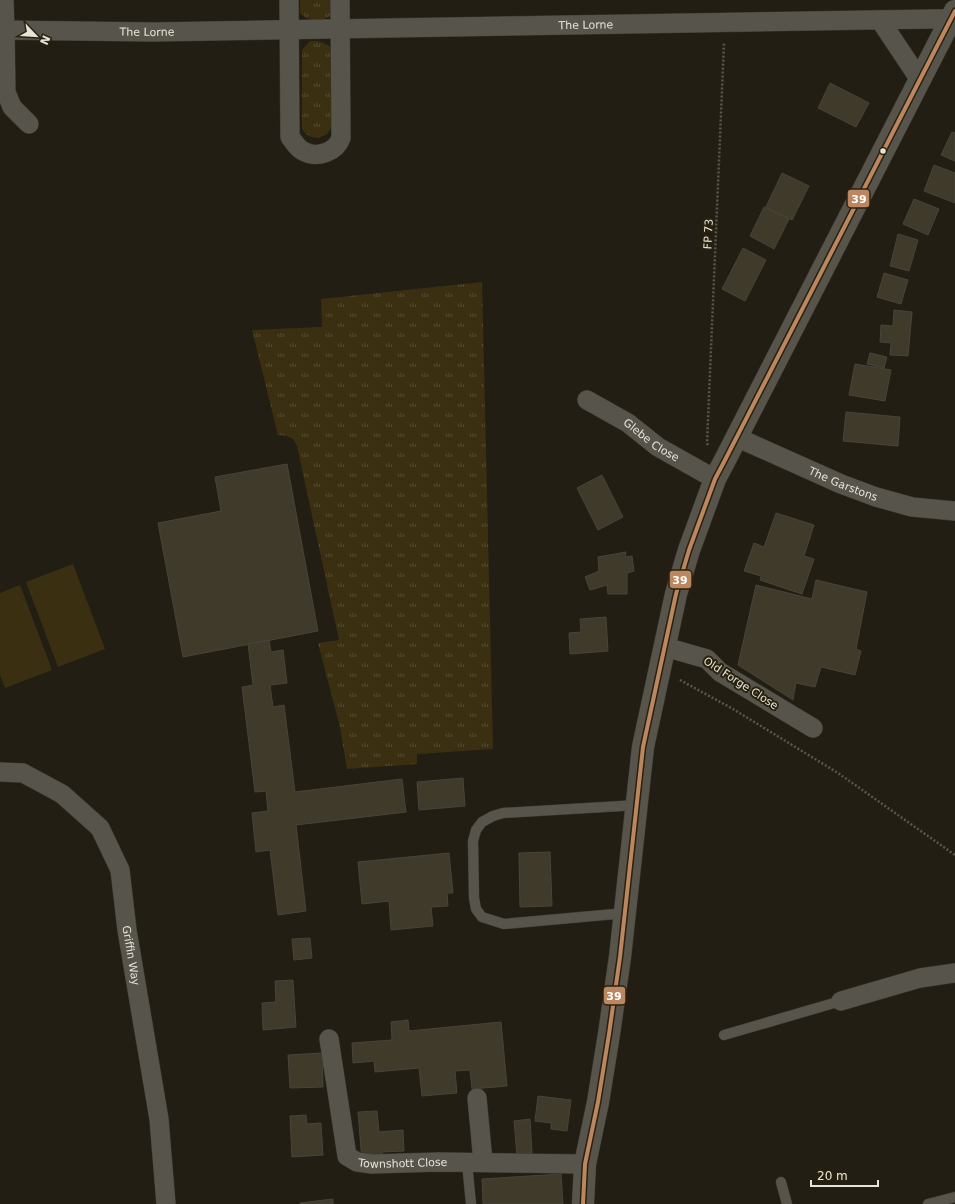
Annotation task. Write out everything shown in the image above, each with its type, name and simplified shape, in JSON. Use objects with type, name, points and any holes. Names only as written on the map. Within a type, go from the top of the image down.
[{"type":"street","points":[[4,0],[3,30],[6,92],[12,107],[29,124]]},
{"type":"street","points":[[289,0],[290,137],[296,146],[304,152],[316,154],[333,150],[339,145],[341,138],[340,0]]},
{"type":"street","points":[[583,1204],[585,1164],[598,1102],[626,913],[643,747],[676,594],[688,550],[715,479],[953,15]]},
{"type":"street","name":"The Lorne","points":[[3,30],[153,32],[880,20],[932,18],[953,15]]},
{"type":"street","points":[[880,20],[920,80]]},
{"type":"street","name":"Glebe Close","points":[[587,400],[628,424],[658,447],[715,479]]},
{"type":"street","name":"The Garstons","points":[[736,437],[841,484],[876,497],[912,507],[955,511]]},
{"type":"street","name":"Old Forge Close","points":[[665,647],[707,659],[720,672],[813,728]]},
{"type":"street","name":"Griffin Way","points":[[0,772],[23,773],[62,794],[100,828],[120,870],[127,930],[159,1119],[166,1204]]},
{"type":"street","points":[[841,1001],[920,978],[955,973]]},
{"type":"street","name":"Townshott Close","points":[[329,1039],[347,1156],[357,1162],[372,1164],[438,1162],[585,1164]]},
{"type":"street","points":[[475,1163],[477,1098]]},
{"type":"lane","points":[[626,913],[504,924],[482,917],[476,909],[474,898],[473,841],[476,830],[482,822],[503,813],[638,805]]},
{"type":"lane","points":[[724,1035],[841,1001]]},
{"type":"lane","points":[[471,1204],[475,1163]]},
{"type":"lane","points":[[782,1182],[787,1204]]},
{"type":"lane","points":[[928,1204],[955,1197]]},
{"type":"path","name":"FP 73","points":[[725,22],[707,443],[714,453],[725,460]]},
{"type":"path","points":[[660,669],[732,709],[838,774],[955,855]]},
{"type":"green space","points":[[300,0],[332,0],[331,15],[327,18],[319,20],[307,18],[300,13]]},
{"type":"green space","points":[[310,41],[323,42],[333,50],[332,126],[327,134],[319,138],[309,136],[302,128],[302,50]]},
{"type":"green space","points":[[482,282],[493,749],[417,754],[417,764],[347,769],[340,727],[318,643],[339,640],[297,446],[292,438],[278,435],[252,330],[322,327],[321,299]]},
{"type":"green space","points":[[73,564],[105,649],[58,667],[26,582]]},
{"type":"green space","points":[[20,585],[52,670],[5,688],[0,675],[0,593]]},
{"type":"building","points":[[830,83],[869,103],[856,127],[818,108]]},
{"type":"building","points":[[952,132],[955,133],[955,161],[941,155]]},
{"type":"building","points":[[934,165],[955,173],[955,203],[924,191]]},
{"type":"building","points":[[782,173],[809,186],[792,220],[766,207]]},
{"type":"building","points":[[914,199],[939,209],[928,235],[903,224]]},
{"type":"building","points":[[764,207],[789,219],[774,249],[750,236]]},
{"type":"building","points":[[898,234],[918,240],[909,271],[890,266]]},
{"type":"building","points":[[743,248],[766,260],[745,301],[722,289]]},
{"type":"building","points":[[884,273],[908,280],[901,304],[877,297]]},
{"type":"building","points":[[894,310],[912,312],[908,356],[890,355],[891,343],[880,342],[881,325],[893,326]]},
{"type":"building","points":[[870,353],[887,357],[884,368],[867,364]]},
{"type":"building","points":[[855,364],[891,370],[885,401],[849,395]]},
{"type":"building","points":[[846,412],[900,417],[898,446],[843,441]]},
{"type":"building","points":[[287,464],[318,631],[183,657],[158,523],[221,511],[215,477]]},
{"type":"building","points":[[602,475],[623,517],[598,530],[577,488]]},
{"type":"building","points":[[776,513],[814,525],[804,556],[814,559],[802,594],[760,580],[761,576],[744,571],[754,543],[764,547]]},
{"type":"building","points":[[626,552],[625,557],[632,556],[634,571],[627,573],[627,594],[608,594],[607,585],[590,590],[585,577],[599,571],[598,557]]},
{"type":"building","points":[[816,580],[867,592],[856,649],[861,651],[855,675],[821,667],[815,687],[796,683],[793,700],[738,665],[756,585],[812,599]]},
{"type":"building","points":[[606,617],[608,651],[570,654],[569,633],[581,632],[580,619]]},
{"type":"building","points":[[269,640],[271,652],[283,650],[287,683],[270,685],[273,707],[284,705],[295,792],[402,779],[406,812],[296,825],[306,911],[278,915],[270,850],[256,852],[252,813],[268,811],[266,791],[255,792],[242,687],[253,685],[248,644]]},
{"type":"building","points":[[463,778],[465,806],[419,810],[417,782]]},
{"type":"building","points":[[550,852],[552,906],[520,907],[519,853]]},
{"type":"building","points":[[449,853],[453,893],[447,893],[448,906],[431,907],[433,926],[391,930],[389,901],[362,904],[358,862]]},
{"type":"building","points":[[310,938],[312,958],[294,960],[292,939]]},
{"type":"building","points":[[293,980],[296,1027],[263,1030],[262,1003],[276,1002],[275,981]]},
{"type":"building","points":[[408,1020],[409,1031],[501,1022],[507,1086],[472,1089],[470,1070],[455,1071],[457,1093],[422,1096],[419,1068],[375,1072],[374,1061],[353,1063],[352,1043],[392,1040],[391,1022]]},
{"type":"building","points":[[322,1053],[323,1087],[290,1088],[288,1055]]},
{"type":"building","points":[[538,1096],[571,1100],[567,1131],[551,1129],[551,1123],[535,1121]]},
{"type":"building","points":[[377,1111],[379,1132],[403,1130],[404,1151],[382,1152],[383,1159],[362,1161],[358,1112]]},
{"type":"building","points":[[306,1115],[307,1124],[321,1123],[323,1155],[292,1157],[290,1116]]},
{"type":"building","points":[[530,1119],[532,1153],[517,1155],[514,1121]]},
{"type":"building","points":[[561,1174],[563,1204],[483,1204],[482,1179]]},
{"type":"building","points":[[333,1199],[333,1204],[300,1204],[300,1203]]},
{"type":"transit line","name":"39","points":[[583,1204],[585,1164],[598,1102],[620,957],[643,747],[676,594],[689,550],[715,479],[955,11]]}]
